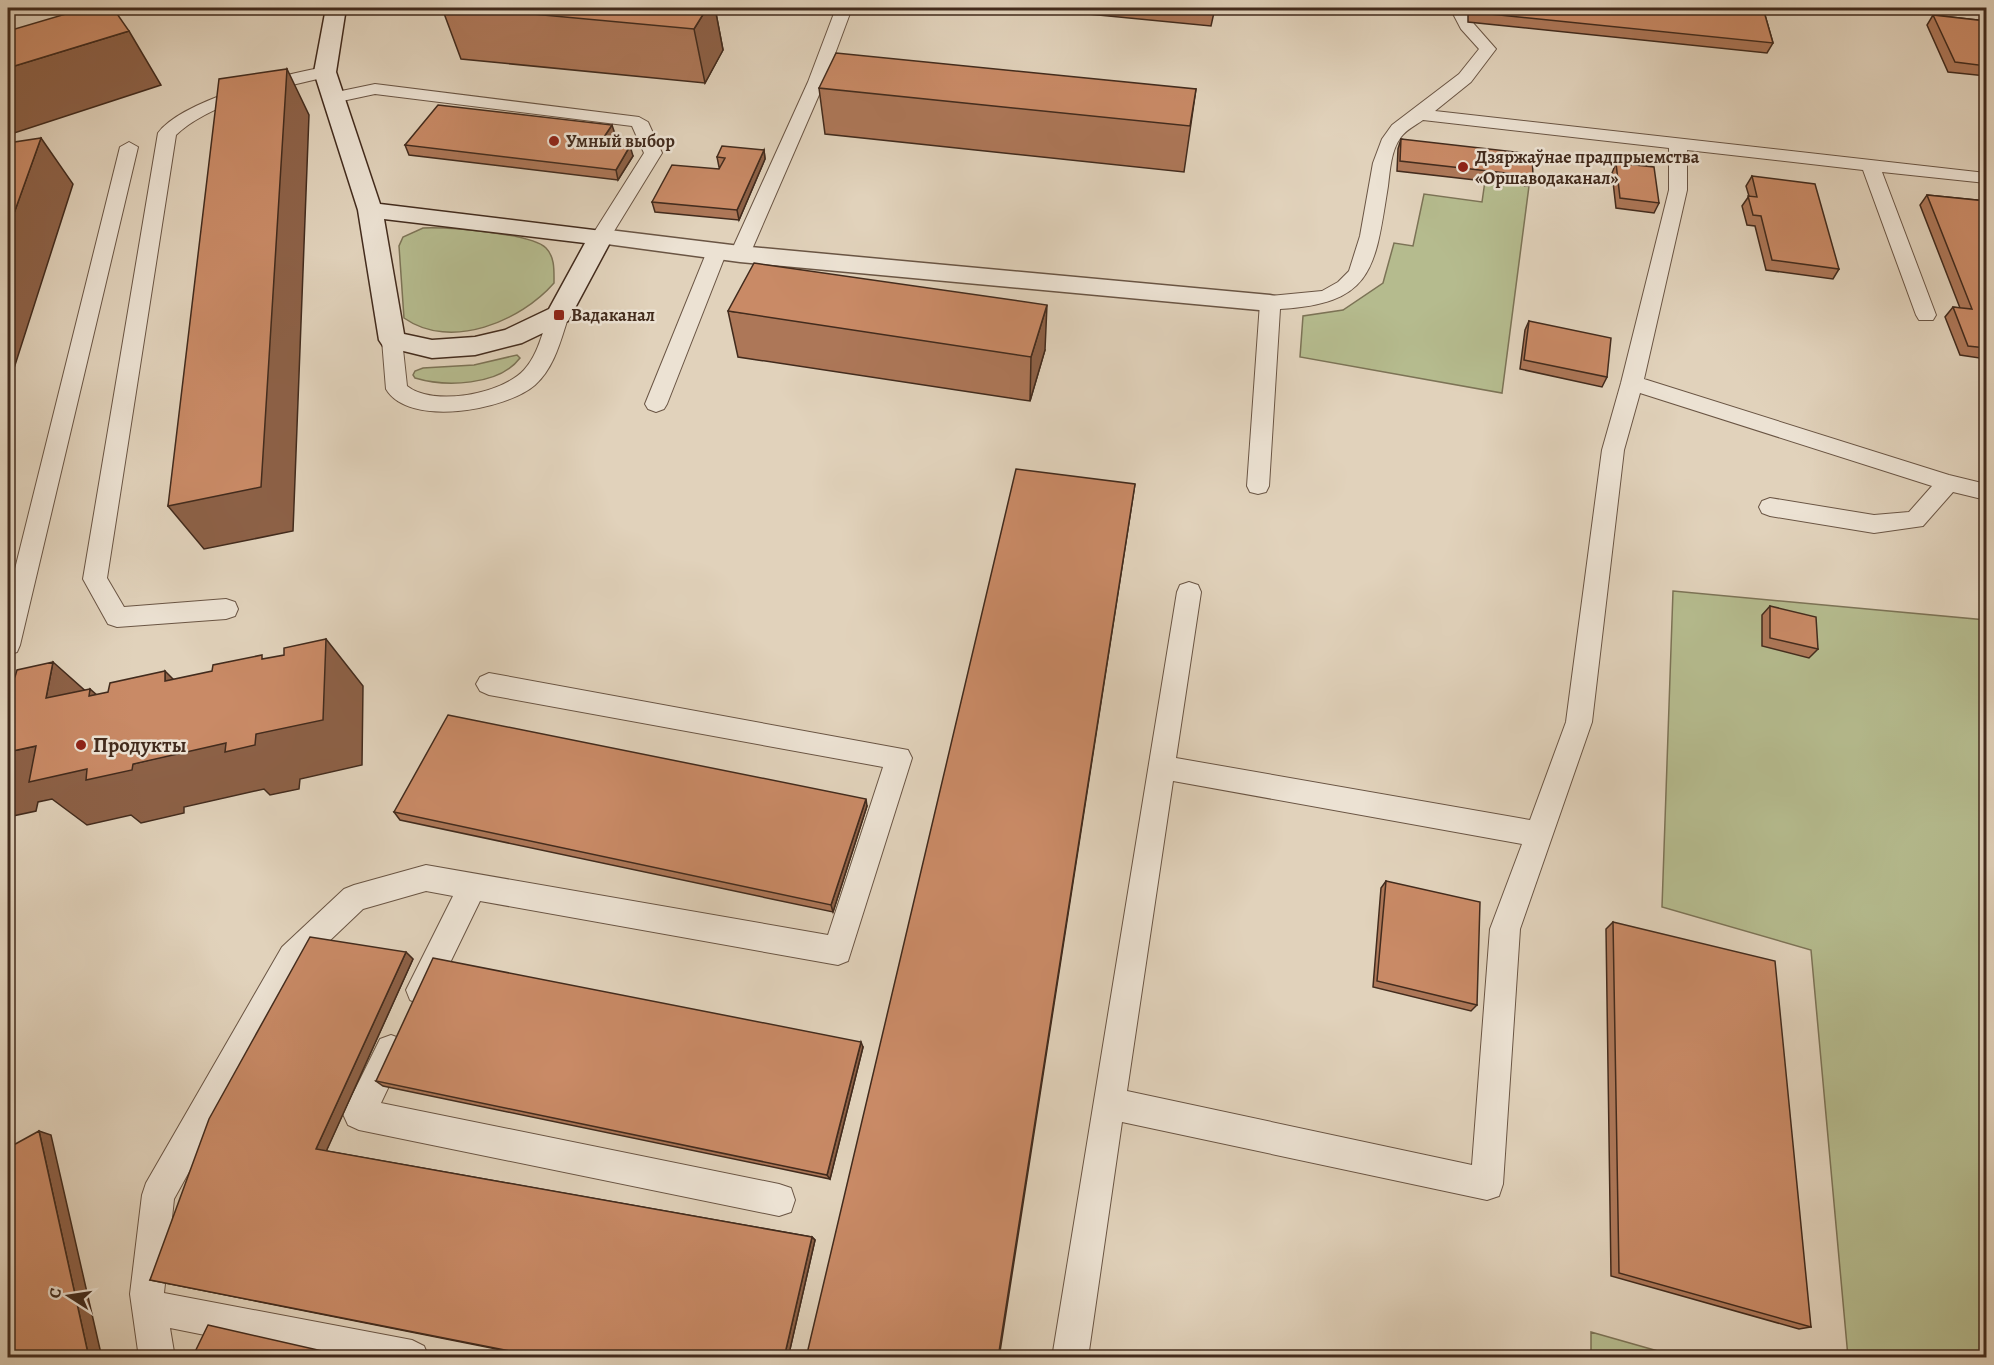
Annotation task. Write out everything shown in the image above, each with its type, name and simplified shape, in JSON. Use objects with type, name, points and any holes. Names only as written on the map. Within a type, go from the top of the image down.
[{"type":"street","points":[[336,8],[325,72],[370,210],[392,340],[432,349],[476,346],[513,337],[559,315],[601,237]]},
{"type":"street","points":[[370,210],[729,252],[1270,303]]},
{"type":"lane","points":[[656,404],[729,252],[816,82],[844,8]]},
{"type":"lane","points":[[1258,486],[1270,303],[1298,303],[1328,297],[1350,286],[1366,256],[1383,158],[1394,133],[1478,68],[1488,49],[1467,26],[1458,8]]},
{"type":"lane","points":[[226,609],[117,617],[94,579],[167,133],[186,116],[287,79],[325,72]]},
{"type":"lane","points":[[816,82],[875,88]]},
{"type":"lane","points":[[333,98],[375,89],[639,122],[653,153],[601,237]]},
{"type":"lane","points":[[1419,114],[1986,178]]},
{"type":"lane","points":[[1109,1102],[1487,1184],[1505,929],[1579,722],[1613,450],[1632,383],[1678,190],[1678,144]]},
{"type":"lane","points":[[8,645],[129,147]]},
{"type":"lane","points":[[1871,166],[1926,315]]},
{"type":"lane","points":[[392,340],[397,389],[410,399],[434,403],[466,402],[509,393],[528,380],[542,360],[559,315]]},
{"type":"lane","points":[[1632,383],[1948,483],[1986,492]]},
{"type":"lane","points":[[1770,507],[1874,524],[1915,520],[1948,483]]},
{"type":"lane","points":[[1070,1358],[1189,592]]},
{"type":"lane","points":[[157,1358],[147,1294],[158,1195],[292,957],[354,898],[426,878],[838,951],[899,758],[489,684]]},
{"type":"lane","points":[[1161,767],[1538,834]]},
{"type":"lane","points":[[473,886],[359,1114],[779,1200]]},
{"type":"lane","points":[[149,1307],[412,1358]]},
{"type":"green space","points":[[1485,181],[1529,186],[1502,393],[1300,357],[1303,316],[1343,310],[1383,283],[1394,243],[1413,246],[1424,194],[1482,202]]},
{"type":"green space","points":[[423,228],[487,232],[524,238],[537,243],[546,248],[551,256],[554,283],[523,309],[484,327],[443,332],[423,328],[404,318],[399,246],[403,237]]},
{"type":"green space","points":[[517,355],[520,358],[511,367],[499,374],[471,382],[441,383],[415,378],[413,375],[415,371],[423,368],[474,365]]},
{"type":"green space","points":[[1673,591],[1986,620],[1986,1357],[1848,1357],[1811,950],[1662,907]]},
{"type":"green space","points":[[1591,1332],[1679,1357],[1591,1357]]},
{"type":"building","points":[[86,8],[113,8],[129,31],[8,68],[8,31]]},
{"type":"building","points":[[467,8],[707,8],[694,29]]},
{"type":"building","points":[[1471,8],[1763,8],[1773,43],[1471,12]]},
{"type":"building","points":[[1933,15],[1986,21],[1986,66],[1955,62]]},
{"type":"building","points":[[836,53],[1196,89],[1190,126],[819,88]]},
{"type":"building","points":[[287,69],[261,487],[168,506],[219,79]]},
{"type":"building","points":[[438,105],[612,125],[600,143],[630,146],[616,170],[405,145]]},
{"type":"building","points":[[41,138],[8,230],[8,143]]},
{"type":"building","points":[[1401,139],[1532,154],[1533,176],[1400,161]]},
{"type":"building","points":[[722,146],[764,150],[737,210],[652,202],[672,165],[719,169],[725,158],[717,157]]},
{"type":"building","points":[[1616,163],[1654,167],[1659,203],[1620,198]]},
{"type":"building","points":[[1752,176],[1815,184],[1839,269],[1772,260],[1761,216],[1753,215],[1748,196],[1757,197]]},
{"type":"building","points":[[1927,195],[1986,201],[1986,348],[1968,346],[1953,307],[1972,309]]},
{"type":"building","points":[[754,263],[1047,305],[1031,357],[728,311]]},
{"type":"building","points":[[1529,321],[1611,338],[1607,377],[1524,360]]},
{"type":"building","points":[[1016,469],[1135,484],[998,1358],[806,1358]]},
{"type":"building","points":[[1770,606],[1816,617],[1818,649],[1770,638]]},
{"type":"building","points":[[326,639],[323,720],[256,734],[255,745],[225,752],[226,743],[133,764],[132,770],[86,780],[87,769],[29,782],[36,746],[8,752],[8,679],[15,677],[17,670],[53,662],[46,698],[90,689],[89,696],[108,692],[110,683],[165,671],[165,681],[212,671],[213,665],[262,655],[262,659],[284,655],[284,648]]},
{"type":"building","points":[[448,715],[866,799],[831,905],[394,812]]},
{"type":"building","points":[[1386,881],[1480,902],[1477,1005],[1377,981]]},
{"type":"building","points":[[1613,922],[1775,961],[1811,1327],[1619,1273]]},
{"type":"building","points":[[310,937],[406,952],[316,1149],[812,1237],[784,1358],[545,1358],[150,1280],[209,1119]]},
{"type":"building","points":[[433,958],[861,1042],[827,1175],[376,1081]]},
{"type":"building","points":[[39,1131],[89,1358],[8,1358],[8,1148]]},
{"type":"building","points":[[208,1325],[353,1358],[192,1358]]},
{"type":"place","name":"Умный выбор","points":[[554,141]]},
{"type":"place","name":"Дзяржаўнае прадпрыемства «Оршаводаканал»","points":[[1463,167]]},
{"type":"place","name":"Вадаканал","points":[[559,315]]},
{"type":"place","name":"Продукты","points":[[81,745]]}]
